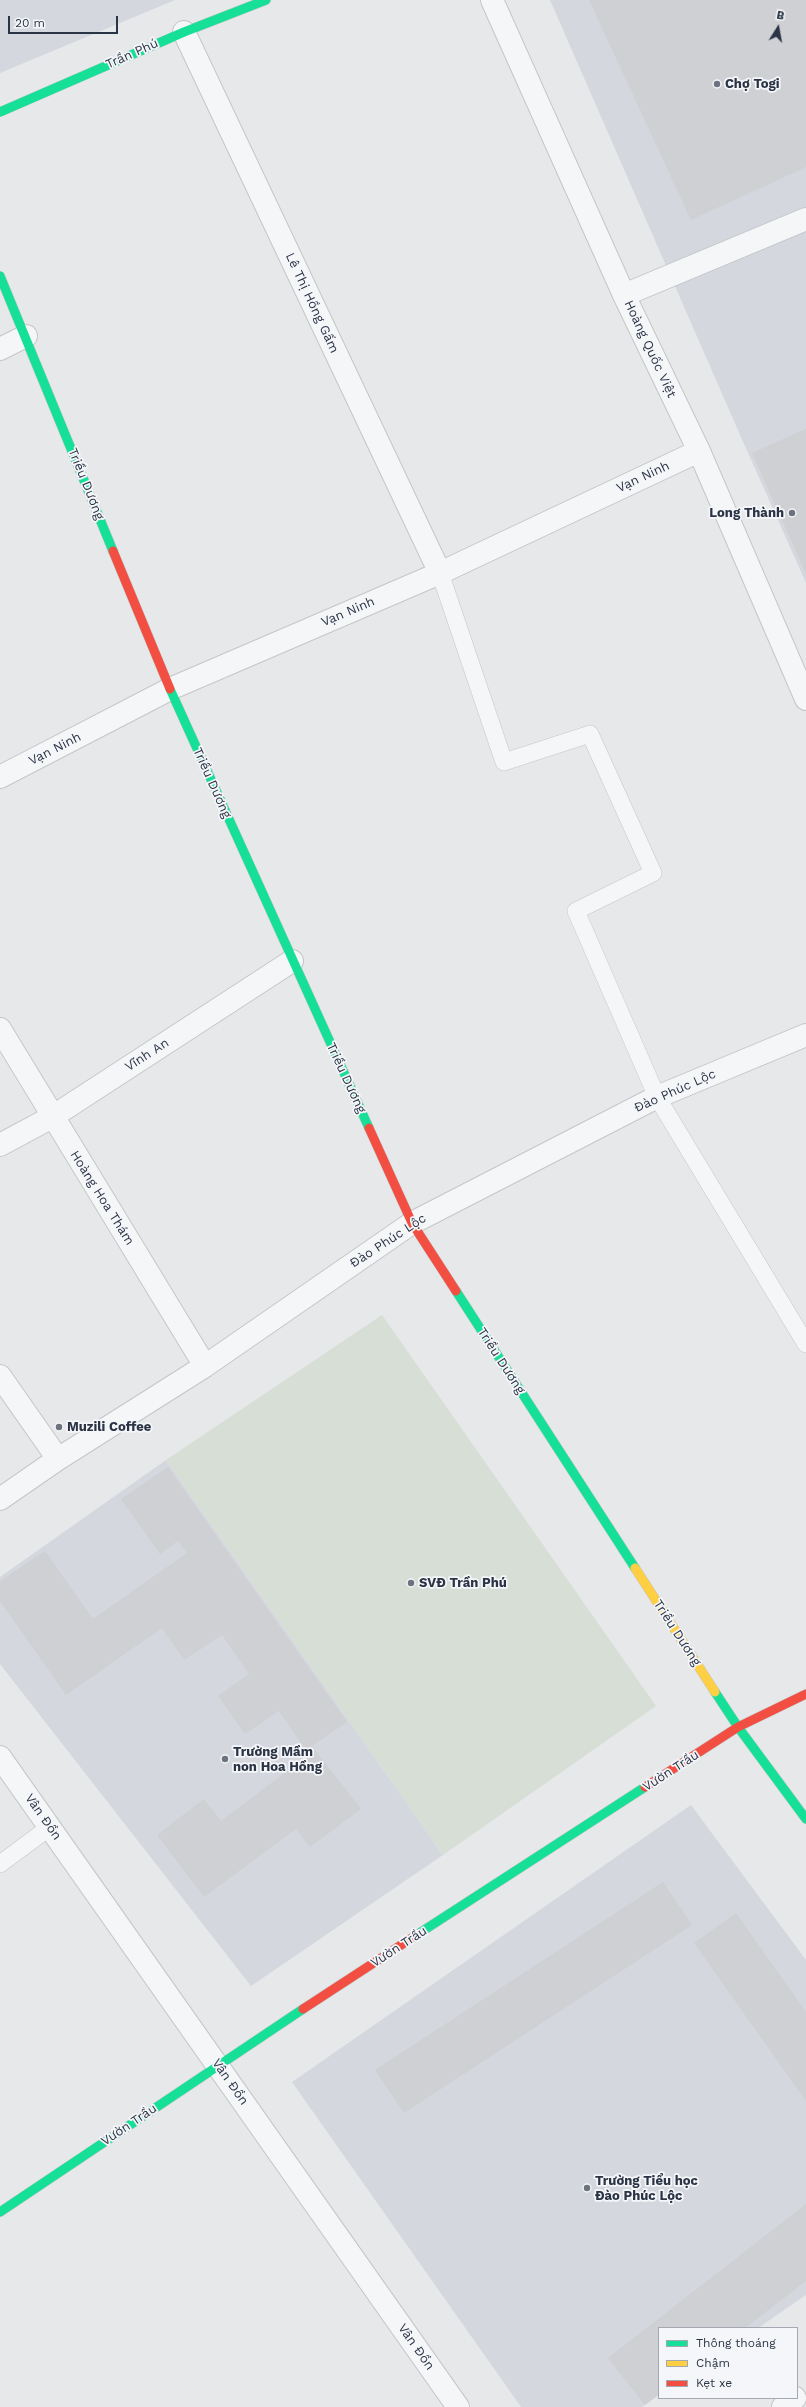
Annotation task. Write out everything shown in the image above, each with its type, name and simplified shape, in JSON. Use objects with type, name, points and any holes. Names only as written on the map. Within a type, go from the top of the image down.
[{"type":"street","name":"Trần Phú","points":[[0,112],[184,32],[266,0]]},
{"type":"street","name":"Hoàng Quốc Việt","points":[[492,0],[624,295],[699,451],[806,699]]},
{"type":"street","name":"Lê Thị Hồng Gấm","points":[[184,32],[440,573]]},
{"type":"street","points":[[624,295],[806,219]]},
{"type":"street","name":"Triều Dương","points":[[0,276],[26,336],[170,689],[412,1223],[738,1727],[806,1818]]},
{"type":"street","points":[[0,349],[26,336]]},
{"type":"street","name":"Vạn Ninh","points":[[0,777],[170,689],[440,573],[699,451]]},
{"type":"street","name":"Vĩnh An","points":[[0,1145],[52,1117],[292,961]]},
{"type":"street","name":"Hoàng Hoa Thám","points":[[0,1030],[205,1366]]},
{"type":"street","name":"Đào Phúc Lộc","points":[[0,1499],[58,1459],[205,1366],[412,1223],[657,1097],[806,1035]]},
{"type":"street","points":[[0,1376],[58,1459]]},
{"type":"street","name":"Vườn Trầu","points":[[0,2212],[218,2064],[738,1727],[806,1694]]},
{"type":"street","name":"Vân Đồn","points":[[0,1757],[218,2064],[458,2407]]},
{"type":"street","points":[[783,2407],[793,2399]]},
{"type":"lane","points":[[440,573],[504,762],[590,734],[653,873],[576,911],[657,1097],[806,1344]]},
{"type":"lane","points":[[0,1864],[50,1827]]},
{"type":"shaded area","points":[[0,0],[175,0],[0,73]]},
{"type":"shaded area","points":[[550,0],[806,0],[806,583],[737,428]]},
{"type":"shaded area","name":"SVĐ Trần Phú","points":[[382,1315],[656,1706],[443,1855],[166,1460]]},
{"type":"shaded area","name":"Trường Mầm non Hoa Hồng","points":[[166,1460],[443,1855],[251,1986],[0,1664],[0,1577]]},
{"type":"shaded area","name":"Trường Tiểu học Đào Phúc Lộc","points":[[691,1805],[806,1960],[806,2295],[759,2327],[658,2327],[658,2396],[642,2407],[521,2407],[292,2082]]},
{"type":"building","name":"Chợ Togi","points":[[589,0],[806,0],[806,167],[691,220]]},
{"type":"building","name":"Long Thành","points":[[806,429],[806,574],[752,453]]},
{"type":"building","points":[[168,1467],[347,1722],[306,1750],[279,1711],[245,1734],[218,1696],[249,1674],[222,1635],[184,1660],[162,1628],[66,1695],[0,1601],[0,1581],[45,1551],[93,1619],[187,1553],[178,1541],[160,1554],[121,1499]]},
{"type":"building","points":[[315,1750],[361,1809],[310,1847],[296,1829],[204,1897],[157,1835],[204,1799],[221,1821]]},
{"type":"building","points":[[663,1882],[692,1925],[404,2113],[375,2070]]},
{"type":"building","points":[[736,1913],[806,2012],[806,2101],[694,1943]]},
{"type":"building","points":[[806,2204],[806,2281],[746,2327],[658,2327],[658,2395],[645,2405],[608,2358]]},
{"type":"traffic: fast","points":[[0,112],[184,32],[266,0]]},
{"type":"traffic: fast","points":[[0,276],[113,551]]},
{"type":"traffic: fast","points":[[170,689],[369,1128]]},
{"type":"traffic: fast","points":[[456,1291],[635,1568]]},
{"type":"traffic: fast","points":[[715,1692],[738,1727],[806,1819]]},
{"type":"traffic: fast","points":[[418,1934],[645,1787]]},
{"type":"traffic: fast","points":[[0,2212],[303,2009]]},
{"type":"traffic: slow","points":[[635,1568],[715,1692]]},
{"type":"traffic: jam","points":[[113,551],[170,689]]},
{"type":"traffic: jam","points":[[369,1128],[412,1223],[456,1291]]},
{"type":"traffic: jam","points":[[645,1787],[738,1727],[806,1694]]},
{"type":"traffic: jam","points":[[303,2009],[418,1934]]},
{"type":"place","name":"Chợ Togi","points":[[717,84]]},
{"type":"place","name":"Long Thành","points":[[792,513]]},
{"type":"place","name":"Muzili Coffee","points":[[59,1427]]},
{"type":"place","name":"SVĐ Trần Phú","points":[[411,1583]]},
{"type":"place","name":"Trường Mầm non Hoa Hồng","points":[[225,1759]]},
{"type":"place","name":"Trường Tiểu học Đào Phúc Lộc","points":[[587,2188]]}]
